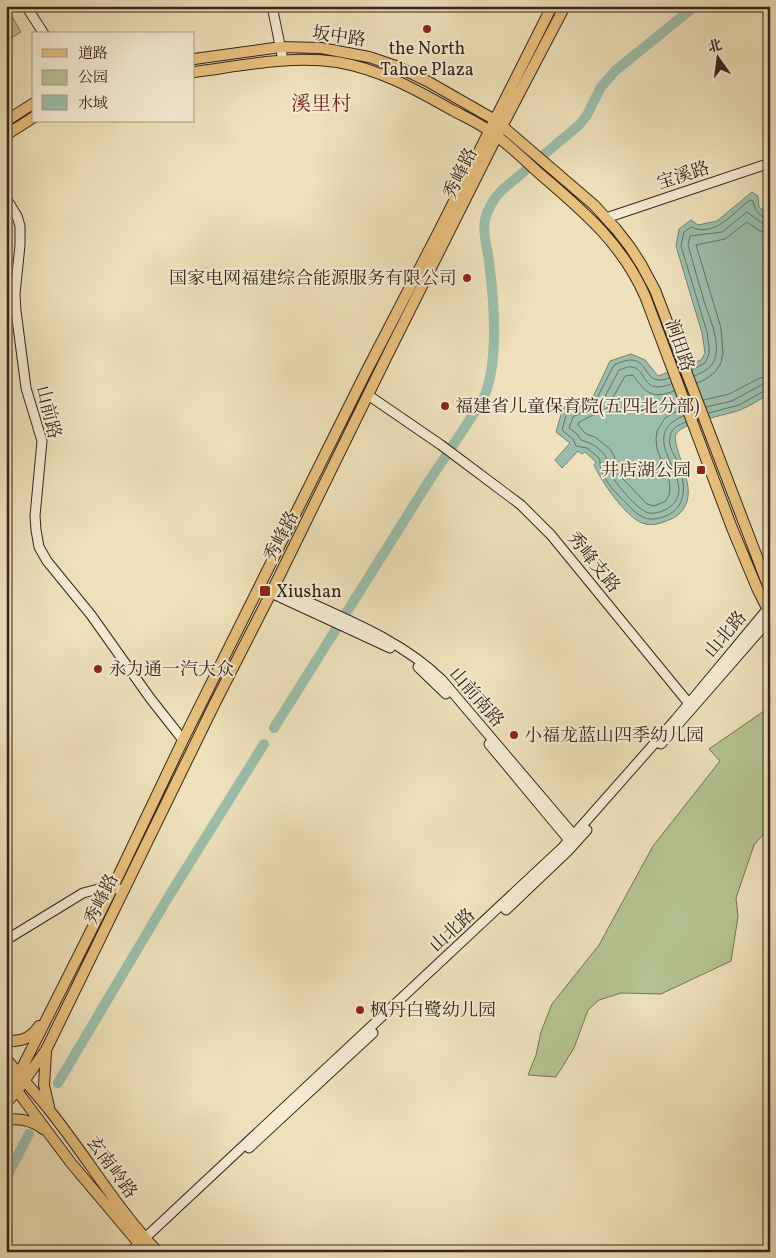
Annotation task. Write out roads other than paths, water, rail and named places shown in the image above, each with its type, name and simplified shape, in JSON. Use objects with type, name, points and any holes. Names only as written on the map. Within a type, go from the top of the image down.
[{"type":"main road","points":[[26,6],[43,32]]},
{"type":"main road","points":[[34,6],[50,32]]},
{"type":"main road","points":[[272,6],[283,60]]},
{"type":"main road","points":[[499,122],[552,6]]},
{"type":"main road","name":"秀峰路","points":[[21,1078],[50,1011],[365,374],[493,133],[565,6]]},
{"type":"main road","name":"坂中路","points":[[195,58],[281,47],[304,47],[348,52],[387,62],[428,81],[499,122]]},
{"type":"main road","name":"坂中路","points":[[195,72],[283,60],[336,62],[388,76],[493,133]]},
{"type":"main road","points":[[6,121],[32,103]]},
{"type":"main road","points":[[6,135],[32,117]]},
{"type":"main road","name":"涧田路","points":[[499,122],[606,218],[633,251],[654,290],[770,591]]},
{"type":"main road","name":"秀峰路","points":[[6,1103],[10,1085],[21,1078],[46,1050],[368,395],[493,133]]},
{"type":"main road","name":"涧田路","points":[[493,133],[592,219],[611,240],[634,274],[652,311],[679,389],[732,528],[769,612]]},
{"type":"main road","name":"宝溪路","points":[[606,218],[769,165]]},
{"type":"main road","name":"山前路","points":[[6,198],[17,216],[20,226],[15,294],[16,311],[26,388],[42,441],[35,516],[39,547],[48,561],[92,615],[150,698],[183,740]]},
{"type":"main road","name":"秀峰支路","points":[[368,395],[441,444],[521,505],[542,525],[691,705]]},
{"type":"main road","name":"山前南路","points":[[273,589],[332,618],[405,650],[434,672],[574,840]]},
{"type":"main road","name":"山北路","points":[[130,1252],[142,1245],[485,930],[574,840],[769,612]]},
{"type":"main road","points":[[6,940],[76,896],[89,890],[112,889],[123,892]]},
{"type":"main road","points":[[6,944],[85,896],[112,889]]},
{"type":"main road","points":[[6,1040],[21,1040],[30,1036],[50,1011]]},
{"type":"main road","points":[[43,1097],[46,1050]]},
{"type":"main road","name":"玄南岭路","points":[[6,1058],[21,1078],[43,1097],[50,1111],[142,1245]]},
{"type":"main road","name":"玄南岭路","points":[[10,1085],[33,1111],[71,1163],[142,1245],[158,1252]]},
{"type":"main road","points":[[6,1120],[27,1120],[37,1124],[51,1135]]},
{"type":"water","points":[[752,192],[758,196],[759,207],[767,213],[770,221],[770,393],[744,408],[696,422],[676,434],[676,445],[687,480],[688,496],[686,503],[681,513],[671,519],[653,525],[642,523],[621,506],[608,489],[594,465],[596,462],[585,452],[582,454],[578,451],[562,468],[555,460],[570,443],[556,432],[563,408],[594,395],[610,361],[631,354],[645,360],[658,376],[701,360],[705,353],[702,333],[676,246],[679,229],[691,220],[698,225],[717,221]]},
{"type":"waterway","points":[[274,728],[429,481],[481,403],[487,389],[493,353],[494,314],[484,225],[491,204],[502,190],[579,125],[587,115],[601,87],[615,71],[695,6]]},
{"type":"waterway","points":[[58,1083],[169,896],[264,744]]},
{"type":"waterway","points":[[6,1178],[29,1134]]},
{"type":"place","name":"the North Tahoe Plaza","points":[[427,29]]},
{"type":"place","name":"国家电网福建综合能源服务有限公司","points":[[467,278]]},
{"type":"place","name":"福建省儿童保育院(五四北分部)","points":[[445,406]]},
{"type":"place","name":"井店湖公园","points":[[701,470]]},
{"type":"place","name":"Xiushan","points":[[265,591]]},
{"type":"place","name":"永力通一汽大众","points":[[98,669]]},
{"type":"place","name":"小福龙蓝山四季幼儿园","points":[[514,735]]},
{"type":"place","name":"枫丹白鹭幼儿园","points":[[360,1010]]},
{"type":"district","name":"溪里村","points":[[321,103]]}]
